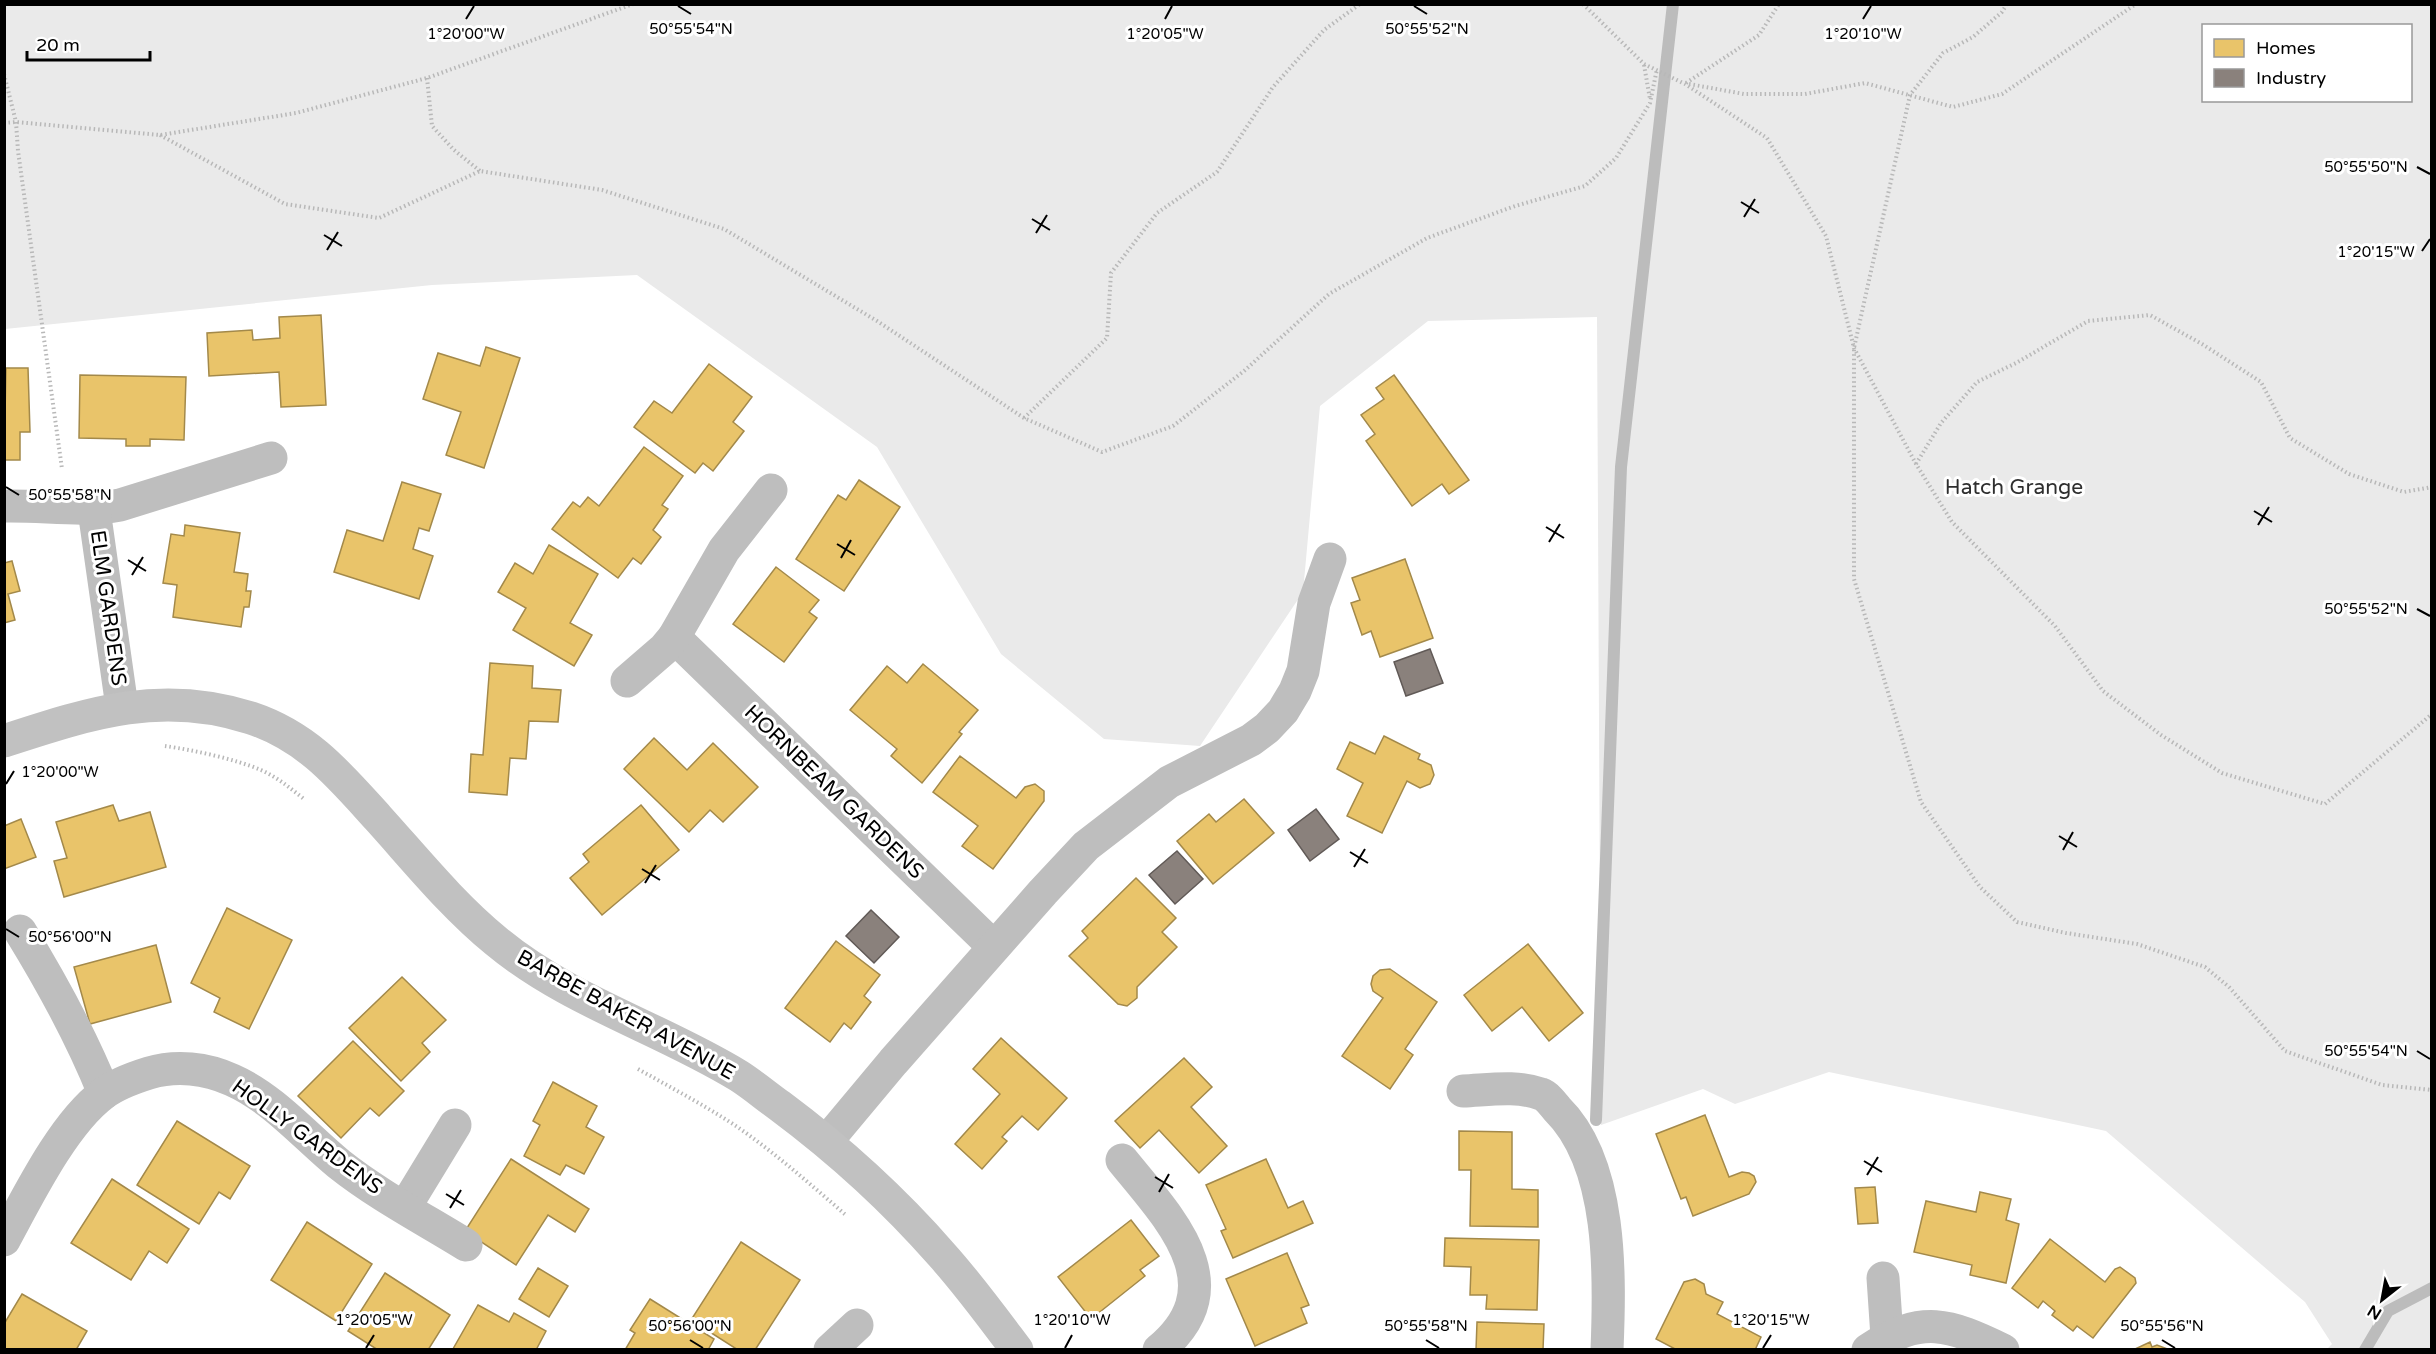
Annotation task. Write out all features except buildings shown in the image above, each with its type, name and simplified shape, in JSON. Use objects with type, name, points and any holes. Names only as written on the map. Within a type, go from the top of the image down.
[{"type":"street","name":"ELM GARDENS","points":[[4,506],[37,505],[81,509],[120,505],[271,458]]},
{"type":"street","points":[[627,681],[664,649],[674,637],[724,550],[771,490]]},
{"type":"street","name":"ELM GARDENS","points":[[81,509],[122,707]]},
{"type":"street","points":[[827,1141],[865,1094],[994,947],[1086,846],[1169,782],[1251,740],[1268,728],[1283,711],[1303,671],[1314,603],[1330,559]]},
{"type":"street","name":"HORNBEAM GARDENS","points":[[674,637],[994,947]]},
{"type":"street","name":"BARBE BAKER AVENUE","points":[[4,741],[53,725],[122,707],[165,704],[211,708],[281,730],[306,746],[335,771],[463,913],[499,944],[570,989],[674,1040],[740,1077],[827,1141],[890,1200],[943,1256],[1017,1350]]},
{"type":"street","points":[[20,931],[74,1025],[104,1093]]},
{"type":"street","name":"HOLLY GARDENS","points":[[4,1240],[59,1146],[83,1113],[104,1093],[144,1075],[162,1069],[177,1068],[196,1069],[232,1080],[270,1104],[341,1165],[466,1245]]},
{"type":"street","points":[[1463,1091],[1517,1089],[1543,1094],[1563,1114],[1582,1141],[1604,1216],[1609,1276],[1606,1350]]},
{"type":"street","name":"HOLLY GARDENS","points":[[405,1207],[455,1125]]},
{"type":"street","points":[[1122,1160],[1180,1234],[1190,1258],[1195,1282],[1193,1305],[1185,1324],[1159,1350]]},
{"type":"street","points":[[1878,1343],[1883,1278]]},
{"type":"street","points":[[830,1350],[857,1325]]},
{"type":"street","points":[[1878,1343],[1902,1330],[1935,1326],[1966,1333],[2003,1350]]},
{"type":"path","points":[[4,123],[16,122],[160,135],[296,113],[427,78],[633,4]]},
{"type":"path","points":[[1024,418],[1107,338],[1111,273],[1157,213],[1217,172],[1274,87],[1324,30],[1360,4]]},
{"type":"path","points":[[1583,4],[1644,64],[1685,84],[1767,138],[1826,236],[1854,348],[1916,464],[1952,522],[2055,626],[2103,691],[2161,735],[2222,773],[2325,804],[2432,714]]},
{"type":"path","points":[[1685,84],[1759,35],[1779,4]]},
{"type":"path","points":[[2007,4],[2002,12],[1973,37],[1943,53],[1910,94],[1854,348],[1854,579],[1921,802],[1980,887],[2018,922],[2137,944],[2205,968],[2229,987],[2285,1051],[2382,1085],[2432,1090]]},
{"type":"path","points":[[1685,84],[1744,94],[1805,94],[1865,83],[1953,107],[2002,94],[2136,4]]},
{"type":"path","points":[[1644,64],[1650,104]]},
{"type":"path","points":[[427,78],[432,126],[454,150],[480,171],[602,190],[724,229],[877,321],[1024,418],[1102,452],[1173,426],[1245,371],[1329,294],[1427,238],[1515,206],[1584,186],[1616,158],[1650,104],[1657,69]]},
{"type":"path","points":[[4,74],[16,122],[18,151],[81,509]]},
{"type":"path","points":[[160,135],[285,204],[380,218],[480,171]]},
{"type":"path","points":[[1916,464],[1941,423],[1977,382],[2016,363],[2088,321],[2150,315],[2202,344],[2261,382],[2289,438],[2349,474],[2404,492],[2432,487]]},
{"type":"green space","name":"Hatch Grange","points":[[5,5],[2431,5],[2431,1349],[2327,1349],[2332,1344],[2305,1302],[2106,1131],[1829,1072],[1735,1104],[1703,1089],[1601,1125],[1597,317],[1428,321],[1320,406],[1303,592],[1200,746],[1104,739],[1001,654],[877,447],[637,275],[432,285],[5,329]]},
{"type":"waterway","points":[[1596,1120],[1621,467],[1673,4]]},
{"type":"waterway","points":[[2365,1350],[2388,1311],[2432,1288]]}]
